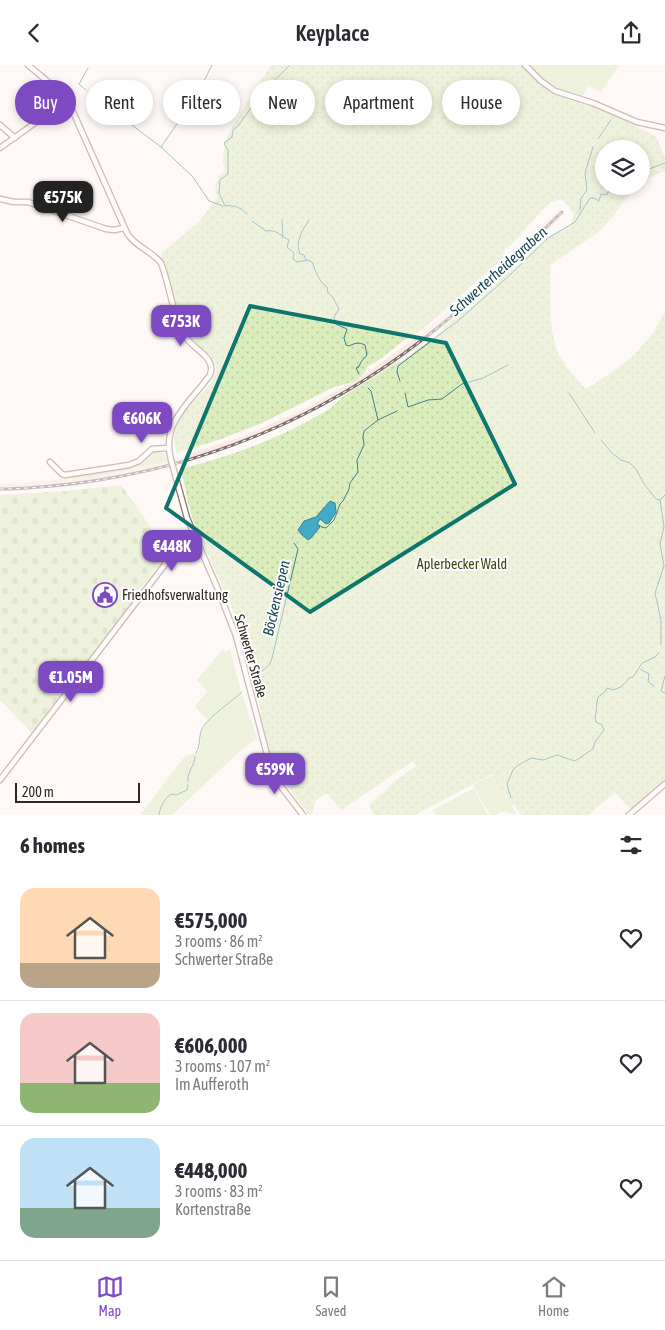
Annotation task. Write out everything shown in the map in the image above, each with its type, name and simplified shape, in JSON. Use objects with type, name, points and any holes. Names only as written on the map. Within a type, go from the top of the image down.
[{"type":"street","points":[[28,65],[45,80]]},
{"type":"street","points":[[525,65],[541,81],[555,91],[593,103],[637,122],[665,128]]},
{"type":"street","points":[[0,199],[28,202],[106,229],[114,230],[124,227],[76,119]]},
{"type":"street","points":[[0,125],[15,138]]},
{"type":"street","points":[[0,148],[32,125]]},
{"type":"street","name":"Schwerter Straße","points":[[124,227],[132,241],[155,255],[161,263],[182,331],[193,347],[209,360],[212,367],[210,375],[174,421],[169,435],[168,448],[183,506],[193,534],[217,587],[236,636],[269,762],[279,784],[303,815]]},
{"type":"street","points":[[50,462],[65,475],[129,465],[139,461],[152,449],[168,448]]},
{"type":"street","points":[[0,780],[183,541],[193,534]]},
{"type":"street","points":[[628,815],[665,784]]},
{"type":"highlighted area","points":[[250,306],[446,343],[515,484],[310,612],[166,508]]},
{"type":"shaded area","points":[[560,208],[565,214],[464,309],[432,336],[395,364],[364,384],[293,422],[230,448],[169,468],[76,486],[0,491],[0,484],[92,477],[168,461],[241,437],[303,410],[364,375],[416,338],[450,310]]},
{"type":"green space","name":"Aplerbecker Wald","points":[[271,65],[522,65],[545,88],[553,93],[597,107],[656,136],[665,158],[665,171],[650,177],[650,140],[595,140],[595,195],[629,195],[610,220],[597,233],[550,265],[550,310],[555,344],[564,364],[586,389],[634,355],[653,333],[665,312],[665,781],[631,810],[615,792],[589,815],[521,815],[514,804],[512,806],[492,774],[415,815],[374,815],[369,805],[389,788],[391,784],[416,766],[413,761],[341,810],[327,793],[315,801],[312,814],[309,815],[283,781],[270,751],[262,720],[254,671],[246,646],[234,612],[195,526],[181,469],[274,438],[329,409],[347,394],[401,362],[433,338],[464,309],[468,310],[533,250],[552,235],[570,226],[574,214],[563,200],[550,202],[510,246],[505,249],[503,258],[422,330],[367,367],[358,379],[334,387],[262,423],[177,453],[174,438],[177,426],[183,415],[208,387],[214,378],[216,368],[213,359],[193,345],[186,335],[168,285],[162,252],[199,222],[217,198],[215,188],[219,176],[225,171],[223,163],[224,144],[234,125],[240,125],[240,115],[250,99],[250,125],[315,125],[315,80],[262,80]]},
{"type":"green space","points":[[526,65],[619,65],[601,92],[588,86],[582,99],[551,86]]},
{"type":"green space","points":[[155,451],[163,453],[168,461],[92,477],[62,479],[61,477],[135,465]]},
{"type":"green space","points":[[121,485],[169,553],[86,664],[80,668],[71,680],[65,676],[55,689],[61,694],[32,733],[0,700],[0,495],[68,491]]},
{"type":"green space","points":[[223,649],[225,652],[230,649],[241,691],[257,738],[239,752],[172,815],[142,815],[185,756],[199,752],[201,734],[208,720],[195,707],[207,691],[197,680]]},
{"type":"green space","points":[[493,775],[517,815],[502,811],[496,815],[490,815],[473,785]]},
{"type":"green space","points":[[474,788],[488,815],[436,815],[433,810]]},
{"type":"water","name":"Böckensiepen","points":[[330,501],[335,503],[336,512],[329,523],[326,524],[320,519],[317,524],[320,527],[308,540],[298,530],[304,521],[316,517]]},
{"type":"waterway","points":[[212,65],[197,95],[161,147],[193,177],[209,201],[223,206]]},
{"type":"waterway","name":"Böckensiepen","points":[[247,214],[237,207],[225,206],[219,193],[220,180],[228,174],[228,150],[224,143],[232,137],[233,130],[238,126],[264,90],[290,65]]},
{"type":"waterway","points":[[86,90],[79,84],[88,68]]},
{"type":"waterway","points":[[598,139],[611,120]]},
{"type":"waterway","points":[[132,125],[161,147]]},
{"type":"waterway","points":[[580,210],[581,198],[587,190],[585,173],[593,147]]},
{"type":"waterway","name":"Schwerterheidegraben","points":[[650,169],[665,163]]},
{"type":"waterway","name":"Schwerterheidegraben","points":[[400,381],[397,372],[398,366],[459,320],[548,238],[575,222],[590,198],[599,201],[601,195]]},
{"type":"waterway","points":[[282,220],[283,237]]},
{"type":"waterway","points":[[306,260],[304,255],[300,254],[298,245],[302,232],[309,220]]},
{"type":"waterway","name":"Böckensiepen","points":[[252,221],[266,231],[276,232],[289,240],[287,247],[294,253],[293,259],[297,262],[308,260],[313,263],[318,277],[327,287],[328,293],[332,296],[339,309],[334,317],[336,324],[347,329],[344,338],[346,345],[359,343],[365,345],[367,355],[358,368]]},
{"type":"waterway","points":[[405,393],[408,407],[428,400],[442,399],[462,384],[483,378],[508,365]]},
{"type":"waterway","name":"Böckensiepen","points":[[359,366],[356,368],[359,374]]},
{"type":"waterway","name":"Böckensiepen","points":[[317,524],[326,528],[334,520],[350,483],[358,472],[357,460],[364,445],[364,431],[378,420],[371,391],[368,388]]},
{"type":"waterway","points":[[569,393],[595,433]]},
{"type":"waterway","name":"Schwerterheidegraben","points":[[378,420],[397,411]]},
{"type":"waterway","points":[[601,440],[612,453],[621,460],[630,463],[636,469],[644,484],[656,499],[660,500]]},
{"type":"waterway","points":[[661,645],[661,620],[655,593],[664,566],[660,544],[664,527],[660,500],[665,495]]},
{"type":"waterway","name":"Böckensiepen","points":[[255,678],[270,664],[272,658],[298,549],[294,543]]},
{"type":"waterway","points":[[511,798],[507,784],[513,770],[517,766],[531,758],[543,760],[557,755],[575,761],[593,749],[595,742],[604,730],[602,725],[596,722],[595,717],[598,697],[607,688],[613,690],[621,687],[629,678],[633,677],[642,663],[659,653]]},
{"type":"waterway","points":[[640,669],[649,674],[648,681],[654,686]]},
{"type":"waterway","points":[[665,676],[661,691],[665,693]]},
{"type":"waterway","name":"Böckensiepen","points":[[196,753],[203,727],[216,713],[242,692]]},
{"type":"waterway","name":"Böckensiepen","points":[[188,781],[195,756]]},
{"type":"waterway","name":"Böckensiepen","points":[[159,815],[167,797],[187,790],[188,784]]},
{"type":"railway","points":[[0,489],[79,483],[171,465],[216,451],[302,415],[344,393],[384,368],[422,340],[476,294],[562,212]]},
{"type":"place","name":"Friedhofsverwaltung","points":[[105,595]]}]
